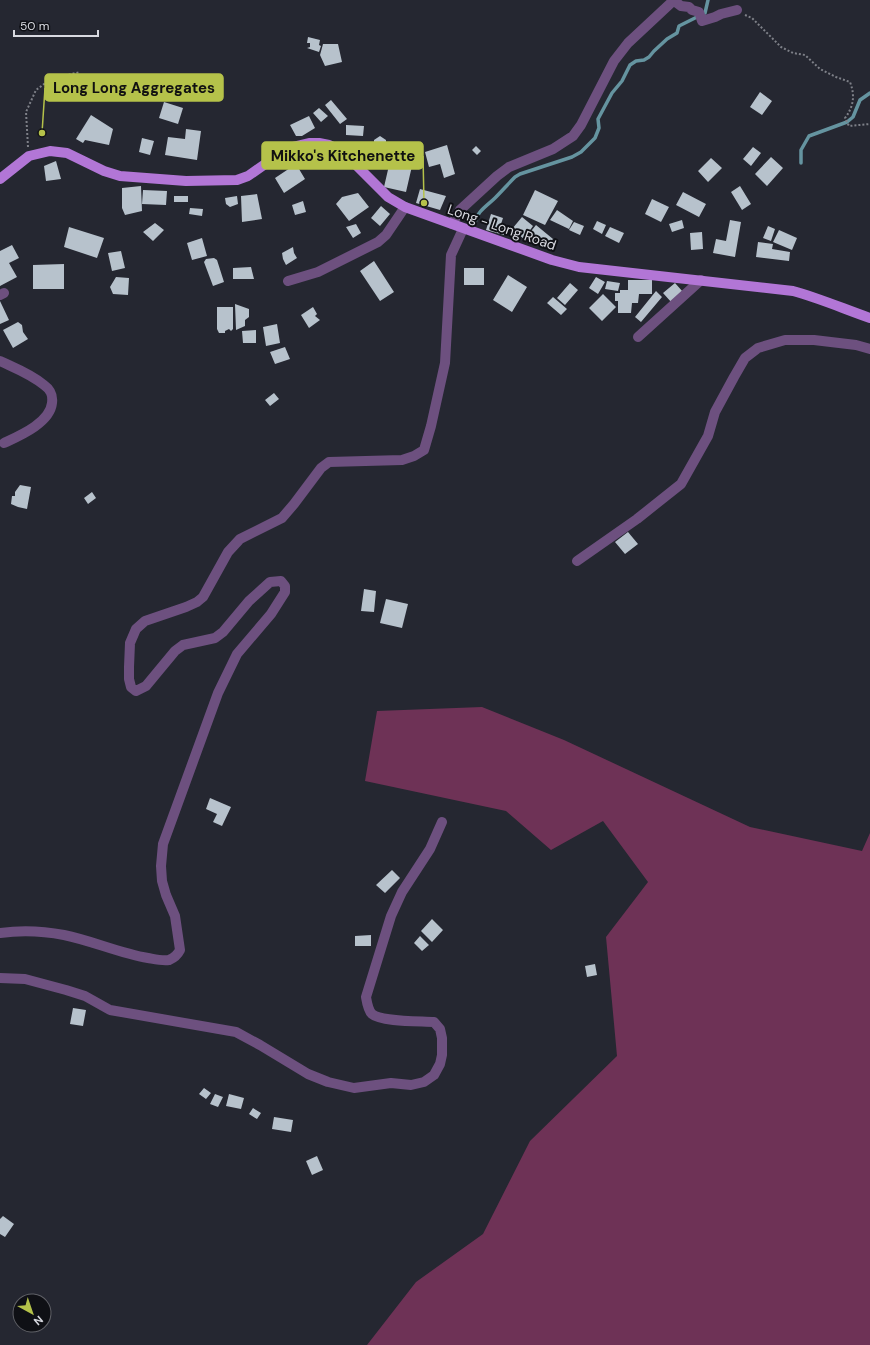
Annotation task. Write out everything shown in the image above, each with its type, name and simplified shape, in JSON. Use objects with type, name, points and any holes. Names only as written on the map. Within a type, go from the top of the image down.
[{"type":"main road","name":"Long - Long Road","points":[[0,179],[29,156],[50,151],[67,153],[104,171],[120,176],[186,181],[232,180],[248,176],[288,148],[309,143],[319,143],[339,150],[347,156],[388,197],[405,207],[552,260],[579,267],[792,291],[810,295],[856,314],[870,318]]},
{"type":"street","points":[[452,224],[460,210],[509,167],[553,149],[573,136],[581,125],[614,61],[628,43],[673,0],[680,6],[689,7],[700,17],[715,17],[737,10]]},
{"type":"street","points":[[288,281],[323,270],[378,242],[386,235],[405,207]]},
{"type":"street","points":[[0,933],[14,931],[39,931],[66,936],[128,955],[153,959],[170,960],[178,954],[180,950],[175,916],[162,881],[161,866],[163,844],[218,693],[237,654],[271,614],[285,592],[285,586],[281,581],[270,582],[249,601],[223,632],[215,638],[183,645],[175,651],[146,686],[136,691],[131,687],[129,679],[130,643],[136,629],[145,621],[186,607],[197,602],[203,597],[228,552],[240,539],[282,518],[321,468],[329,462],[402,460],[414,456],[424,450],[432,426],[445,363],[451,255],[463,229]]},
{"type":"street","points":[[638,337],[701,280]]},
{"type":"street","points":[[577,561],[637,519],[681,484],[708,436],[715,412],[745,358],[758,348],[785,340],[814,340],[856,345],[870,350]]},
{"type":"street","points":[[0,361],[31,376],[44,385],[51,392],[53,397],[52,407],[41,422],[26,433],[4,443]]},
{"type":"street","points":[[0,978],[25,979],[66,990],[86,996],[110,1010],[236,1032],[308,1074],[328,1082],[354,1088],[391,1083],[411,1084],[424,1082],[434,1075],[440,1064],[442,1054],[442,1038],[438,1025],[434,1022],[382,1019],[373,1015],[369,1010],[366,997],[391,916],[402,892],[430,849],[442,822]]},
{"type":"path","points":[[737,10],[752,18],[781,47],[793,53],[804,55],[820,69],[836,78],[850,82],[854,91],[851,110],[845,118],[849,126],[870,124]]},
{"type":"path","points":[[29,156],[26,112],[36,90],[52,79],[80,72]]},
{"type":"shaded area","points":[[482,707],[564,740],[750,827],[862,851],[870,833],[870,1345],[367,1345],[416,1282],[483,1234],[530,1141],[617,1056],[606,937],[648,882],[603,821],[551,850],[506,811],[365,781],[377,711]]},
{"type":"building","points":[[308,37],[320,40],[319,45],[321,46],[319,52],[307,48],[310,47],[310,43],[307,43]]},
{"type":"building","points":[[323,44],[338,44],[342,62],[325,66],[320,55]]},
{"type":"building","points":[[760,92],[772,101],[762,115],[750,107]]},
{"type":"building","points":[[331,100],[347,119],[340,124],[325,105]]},
{"type":"building","points":[[164,102],[183,108],[178,124],[159,118]]},
{"type":"building","points":[[319,108],[328,116],[321,122],[313,113]]},
{"type":"building","points":[[91,115],[113,129],[109,145],[85,140],[83,143],[76,139]]},
{"type":"building","points":[[309,116],[315,128],[302,136],[296,136],[290,125]]},
{"type":"building","points":[[346,125],[364,126],[363,136],[346,135]]},
{"type":"building","points":[[186,129],[201,131],[197,160],[165,155],[168,137],[185,139]]},
{"type":"building","points":[[380,136],[386,140],[386,148],[374,148],[374,140]]},
{"type":"building","points":[[142,138],[154,141],[150,155],[139,152]]},
{"type":"building","points":[[447,145],[455,174],[444,178],[440,164],[429,167],[425,152]]},
{"type":"building","points":[[476,146],[481,151],[477,155],[472,150]]},
{"type":"building","points":[[753,147],[761,153],[751,166],[743,159]]},
{"type":"building","points":[[771,157],[783,168],[767,186],[755,174]]},
{"type":"building","points":[[711,158],[722,168],[708,182],[698,171]]},
{"type":"building","points":[[56,161],[61,179],[46,181],[44,166]]},
{"type":"building","points":[[390,161],[412,166],[406,192],[384,187]]},
{"type":"building","points":[[296,164],[305,179],[284,193],[275,178]]},
{"type":"building","points":[[141,186],[142,211],[125,215],[122,208],[122,188]]},
{"type":"building","points":[[740,186],[751,204],[742,210],[731,192]]},
{"type":"building","points":[[420,189],[446,196],[440,210],[416,203]]},
{"type":"building","points":[[143,190],[167,191],[166,205],[142,204]]},
{"type":"building","points":[[535,190],[558,201],[545,225],[523,215]]},
{"type":"building","points":[[683,192],[706,204],[699,217],[676,205]]},
{"type":"building","points":[[358,193],[369,207],[349,221],[336,204],[342,197]]},
{"type":"building","points":[[257,194],[262,219],[242,222],[241,196]]},
{"type":"building","points":[[174,196],[188,196],[188,202],[174,202]]},
{"type":"building","points":[[237,196],[238,204],[230,207],[226,204],[225,198]]},
{"type":"building","points":[[652,199],[669,207],[661,222],[645,214]]},
{"type":"building","points":[[303,201],[306,212],[295,215],[292,205]]},
{"type":"building","points":[[381,206],[390,214],[380,226],[371,218]]},
{"type":"building","points":[[190,208],[203,209],[202,216],[189,214]]},
{"type":"building","points":[[557,210],[573,221],[569,229],[550,220]]},
{"type":"building","points":[[491,214],[503,218],[501,224],[507,226],[504,235],[486,230]]},
{"type":"building","points":[[522,217],[533,226],[524,239],[512,229]]},
{"type":"building","points":[[682,220],[684,228],[672,232],[669,224]]},
{"type":"building","points":[[730,220],[741,222],[735,257],[713,253],[716,239],[726,241]]},
{"type":"building","points":[[597,221],[606,225],[602,234],[593,229]]},
{"type":"building","points":[[574,222],[584,226],[580,235],[569,230]]},
{"type":"building","points":[[155,223],[164,230],[153,241],[143,232]]},
{"type":"building","points":[[356,224],[361,233],[353,238],[346,227]]},
{"type":"building","points":[[536,225],[553,239],[545,249],[528,235]]},
{"type":"building","points":[[768,226],[775,229],[771,241],[763,238]]},
{"type":"building","points":[[69,227],[104,238],[97,258],[64,247]]},
{"type":"building","points":[[610,227],[624,233],[619,243],[605,236]]},
{"type":"building","points":[[779,230],[797,238],[792,250],[773,242]]},
{"type":"building","points":[[702,232],[703,249],[691,250],[690,233]]},
{"type":"building","points":[[202,238],[207,256],[192,260],[187,243]]},
{"type":"building","points":[[758,242],[773,244],[772,249],[790,252],[789,261],[756,257]]},
{"type":"building","points":[[12,245],[19,258],[9,263],[17,277],[0,286],[0,251]]},
{"type":"building","points":[[293,247],[297,258],[286,265],[282,253]]},
{"type":"building","points":[[121,251],[125,268],[112,271],[108,253]]},
{"type":"building","points":[[214,258],[217,260],[224,282],[213,286],[204,262],[206,259]]},
{"type":"building","points":[[374,261],[394,292],[380,301],[360,271]]},
{"type":"building","points":[[64,264],[64,289],[33,289],[33,265]]},
{"type":"building","points":[[251,267],[254,279],[233,279],[233,268]]},
{"type":"building","points":[[464,268],[484,268],[484,285],[464,285]]},
{"type":"building","points":[[508,275],[527,287],[512,312],[493,300]]},
{"type":"building","points":[[116,277],[129,278],[128,295],[113,294],[110,287]]},
{"type":"building","points":[[596,277],[605,282],[598,294],[589,288]]},
{"type":"building","points":[[628,280],[652,280],[652,294],[639,294],[638,303],[632,303],[631,313],[618,313],[618,301],[615,301],[615,293],[620,293],[620,290],[628,290]]},
{"type":"building","points":[[607,281],[620,283],[618,291],[605,289]]},
{"type":"building","points":[[570,283],[578,290],[565,305],[557,298]]},
{"type":"building","points":[[675,283],[683,292],[672,303],[663,293]]},
{"type":"building","points":[[656,291],[662,297],[641,322],[635,317]]},
{"type":"building","points":[[603,294],[616,307],[602,321],[589,308]]},
{"type":"building","points":[[553,297],[567,309],[561,315],[547,303]]},
{"type":"building","points":[[0,301],[9,320],[0,324]]},
{"type":"building","points":[[235,304],[249,309],[249,317],[245,320],[245,326],[236,330]]},
{"type":"building","points":[[217,307],[233,307],[233,329],[231,331],[229,329],[225,331],[225,333],[219,333],[217,329]]},
{"type":"building","points":[[313,307],[317,314],[315,316],[320,320],[309,328],[301,315]]},
{"type":"building","points":[[18,322],[22,325],[23,332],[28,339],[13,348],[3,330]]},
{"type":"building","points":[[277,324],[280,343],[266,346],[263,327]]},
{"type":"building","points":[[256,330],[256,343],[243,343],[242,331]]},
{"type":"building","points":[[285,347],[290,359],[275,364],[270,352]]},
{"type":"building","points":[[274,393],[279,399],[270,406],[265,400]]},
{"type":"building","points":[[20,485],[31,487],[27,509],[11,504],[12,496],[15,496],[15,492]]},
{"type":"building","points":[[92,492],[96,498],[88,504],[84,498]]},
{"type":"building","points":[[628,532],[638,544],[625,554],[615,542]]},
{"type":"building","points":[[364,589],[376,591],[374,612],[361,611]]},
{"type":"building","points":[[386,599],[408,604],[402,628],[380,623]]},
{"type":"building","points":[[210,798],[231,807],[222,826],[213,822],[217,814],[206,809]]},
{"type":"building","points":[[392,870],[400,878],[385,893],[376,885]]},
{"type":"building","points":[[432,919],[443,930],[432,942],[421,931]]},
{"type":"building","points":[[371,935],[371,946],[355,946],[355,936]]},
{"type":"building","points":[[420,936],[429,945],[422,951],[414,943]]},
{"type":"building","points":[[595,964],[597,975],[587,977],[585,966]]},
{"type":"building","points":[[73,1008],[86,1010],[83,1026],[70,1024]]},
{"type":"building","points":[[204,1088],[211,1093],[206,1099],[199,1094]]},
{"type":"building","points":[[215,1094],[223,1097],[218,1107],[210,1104]]},
{"type":"building","points":[[229,1094],[244,1098],[241,1109],[226,1106]]},
{"type":"building","points":[[253,1108],[261,1113],[257,1119],[249,1114]]},
{"type":"building","points":[[274,1117],[293,1120],[291,1132],[272,1129]]},
{"type":"building","points":[[317,1156],[323,1170],[312,1175],[306,1161]]},
{"type":"building","points":[[3,1216],[14,1224],[5,1237],[0,1234],[0,1219]]},
{"type":"waterway","points":[[475,223],[480,212],[515,177],[572,157],[581,152],[595,138],[599,128],[598,119],[612,93],[622,81],[630,65],[636,61],[644,60],[649,57],[667,39],[677,33],[679,26],[705,13],[708,0]]},
{"type":"waterway","points":[[801,163],[801,150],[809,136],[847,122],[853,117],[860,100],[870,93]]},
{"type":"place","name":"Long Long Aggregates","points":[[42,133]]},
{"type":"place","name":"Mikko's Kitchenette","points":[[424,203]]}]
